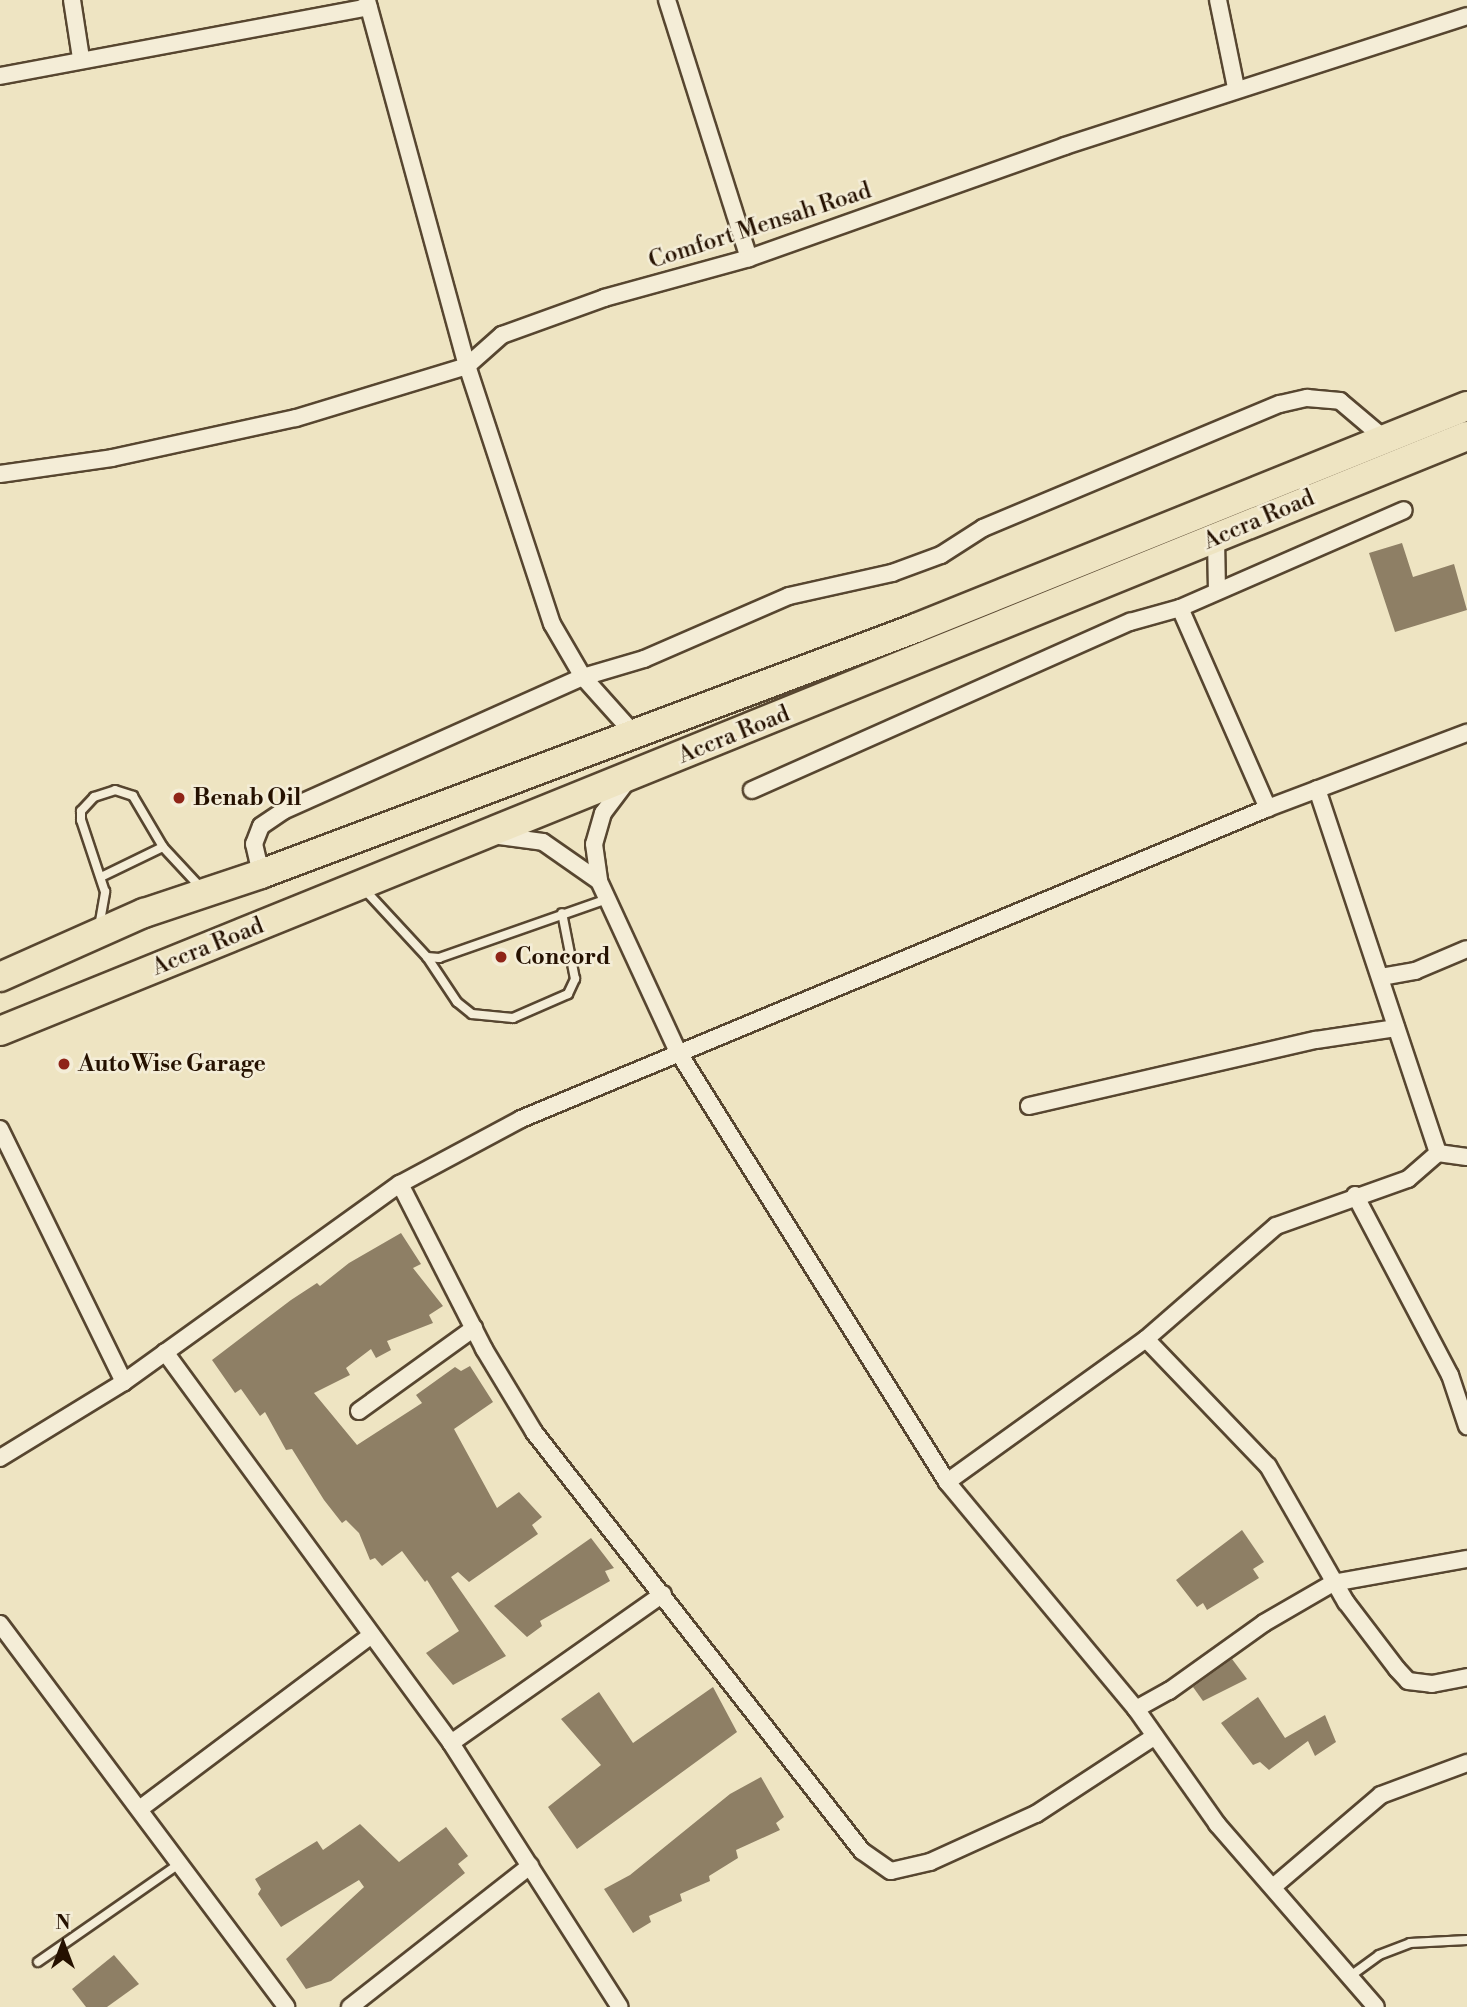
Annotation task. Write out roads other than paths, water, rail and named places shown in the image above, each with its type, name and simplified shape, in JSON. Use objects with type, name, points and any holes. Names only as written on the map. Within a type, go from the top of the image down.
[{"type":"highway","name":"Accra Road","points":[[0,977],[98,933],[635,735],[929,623],[1467,407]]},
{"type":"highway","name":"Accra Road","points":[[0,1031],[1467,436]]},
{"type":"street","points":[[72,0],[81,58]]},
{"type":"street","points":[[667,0],[749,258]]},
{"type":"street","points":[[1218,0],[1236,88]]},
{"type":"street","points":[[0,76],[81,58],[368,4],[467,366],[552,624],[583,677],[635,735]]},
{"type":"street","name":"Comfort Mensah Road","points":[[467,366],[502,335],[604,298],[749,258],[1236,88],[1467,16]]},
{"type":"street","points":[[0,474],[112,458],[296,418],[467,366]]},
{"type":"street","points":[[261,874],[254,844],[261,825],[283,811],[583,677],[644,659],[789,596],[911,567],[941,555],[983,528],[1280,404],[1307,398],[1340,401],[1385,439]]},
{"type":"street","points":[[752,790],[1130,622],[1181,608],[1404,510]]},
{"type":"street","points":[[1216,539],[1217,591]]},
{"type":"street","points":[[1181,608],[1268,808]]},
{"type":"street","points":[[0,1458],[124,1381],[400,1184],[521,1119],[677,1050],[1038,907],[1268,808],[1467,733]]},
{"type":"street","points":[[631,776],[603,813],[594,844],[599,881],[605,900],[677,1050],[947,1482],[1136,1709],[1217,1824],[1376,2007]]},
{"type":"street","points":[[1317,789],[1438,1153]]},
{"type":"street","points":[[488,835],[544,842],[599,881]]},
{"type":"street","points":[[1381,977],[1415,971],[1467,949]]},
{"type":"street","points":[[1030,1106],[1279,1048],[1396,1028]]},
{"type":"street","points":[[0,1129],[124,1381]]},
{"type":"street","points":[[947,1482],[1146,1339],[1276,1226],[1355,1195],[1408,1179],[1438,1153]]},
{"type":"street","points":[[1438,1153],[1466,1160]]},
{"type":"street","points":[[400,1184],[474,1328],[534,1432],[862,1851],[891,1871],[930,1862],[1036,1814],[1155,1735]]},
{"type":"street","points":[[1355,1195],[1450,1375],[1467,1426]]},
{"type":"street","points":[[359,1411],[474,1328]]},
{"type":"street","points":[[1146,1339],[1268,1466],[1334,1583],[1408,1681],[1432,1684],[1467,1677]]},
{"type":"street","points":[[165,1352],[370,1636],[451,1743],[620,2007]]},
{"type":"street","points":[[1136,1709],[1169,1691],[1264,1623],[1334,1583],[1467,1559]]},
{"type":"street","points":[[451,1743],[663,1594]]},
{"type":"street","points":[[0,1624],[141,1808],[286,2007]]},
{"type":"street","points":[[141,1808],[370,1636]]},
{"type":"street","points":[[1273,1887],[1381,1795],[1467,1763]]},
{"type":"street","points":[[350,2007],[530,1866]]},
{"type":"lane","points":[[98,933],[105,892],[81,820],[85,804],[94,797],[116,790],[133,796],[163,847],[206,893]]},
{"type":"lane","points":[[101,877],[163,847]]},
{"type":"lane","points":[[361,886],[426,957],[457,1002],[472,1014],[513,1018],[568,994],[575,979],[562,913]]},
{"type":"lane","points":[[426,957],[453,954],[562,913],[605,900]]},
{"type":"lane","points":[[38,1962],[182,1863]]},
{"type":"lane","points":[[1349,1977],[1379,1955],[1410,1943],[1467,1940]]},
{"type":"place","name":"Benab Oil","points":[[179,798]]},
{"type":"place","name":"Concord","points":[[501,957]]},
{"type":"place","name":"AutoWise Garage","points":[[64,1064]]}]
